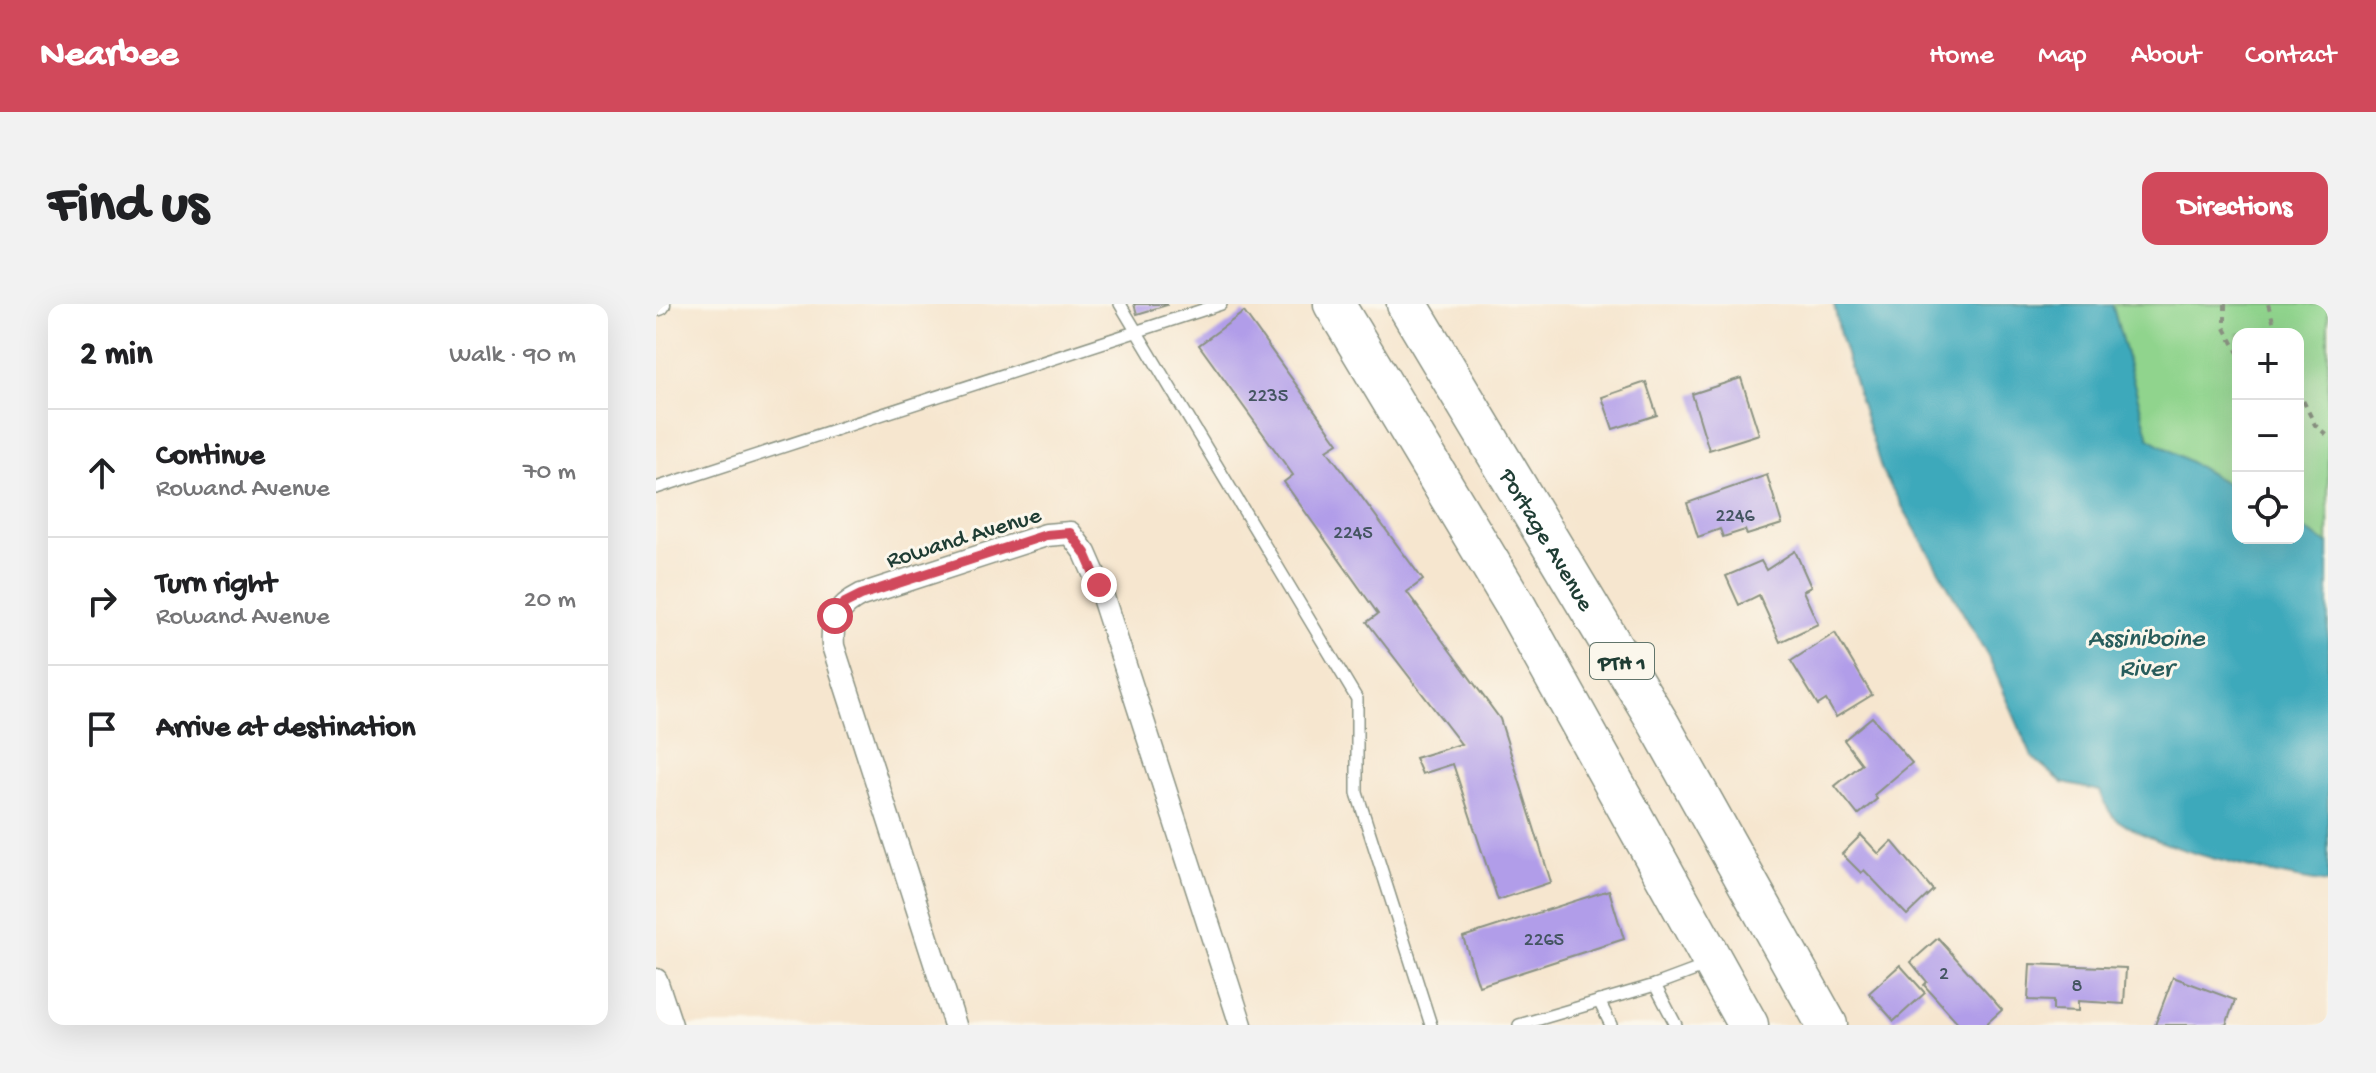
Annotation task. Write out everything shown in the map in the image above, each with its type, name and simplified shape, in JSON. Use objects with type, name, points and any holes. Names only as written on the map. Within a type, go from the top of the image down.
[{"type":"highway","name":"PTH 1","points":[[1334,304],[1515,605],[1748,1025]]},
{"type":"highway","name":"Portage Avenue","points":[[1407,304],[1659,724],[1827,1025]]},
{"type":"street","name":"Rowand Avenue","points":[[955,1025],[833,646],[835,616],[845,603],[861,595],[1046,535],[1070,533],[1085,553],[1099,585],[1241,1025]]},
{"type":"street","points":[[656,980],[671,1025]]},
{"type":"lane","points":[[1120,304],[1357,699],[1357,793],[1431,1025]]},
{"type":"lane","points":[[656,488],[1221,304]]},
{"type":"lane","points":[[1519,1025],[1655,985],[1714,963]]},
{"type":"lane","points":[[1655,985],[1676,1025]]},
{"type":"lane","points":[[1599,1001],[1611,1025]]},
{"type":"path","points":[[2225,304],[2225,328],[2232,341]]},
{"type":"path","points":[[2268,304],[2275,328]]},
{"type":"path","points":[[2303,400],[2315,425],[2328,436]]},
{"type":"green space","points":[[2112,304],[2328,304],[2328,544],[2304,530],[2304,328],[2232,328],[2232,487],[2149,439]]},
{"type":"water","name":"Assiniboine River","points":[[1834,304],[2112,304],[2149,438],[2232,486],[2232,544],[2304,544],[2304,530],[2328,544],[2328,883],[2217,860],[2157,840],[2115,818],[2100,791],[2063,783],[2032,757],[1990,660],[1882,471],[1840,335]]},
{"type":"building","points":[[1134,304],[1167,304],[1167,305],[1137,314]]},
{"type":"building","points":[[1244,312],[1338,443],[1327,450],[1423,580],[1407,592],[1500,719],[1551,882],[1498,900],[1453,764],[1422,774],[1415,758],[1461,744],[1367,622],[1378,614],[1284,482],[1293,475],[1199,345]]},
{"type":"building","points":[[1741,378],[1759,434],[1709,450],[1692,394]]},
{"type":"building","points":[[1646,382],[1657,415],[1613,429],[1602,397]]},
{"type":"building","points":[[1767,475],[1782,524],[1747,535],[1745,530],[1723,537],[1720,529],[1698,537],[1687,503]]},
{"type":"building","points":[[1795,551],[1811,587],[1803,591],[1818,624],[1780,642],[1759,595],[1739,605],[1726,576],[1761,561],[1766,570]]},
{"type":"building","points":[[1835,633],[1872,695],[1836,717],[1826,700],[1818,705],[1791,661]]},
{"type":"building","points":[[1872,717],[1912,763],[1874,795],[1877,799],[1858,815],[1835,786],[1862,764],[1844,740]]},
{"type":"building","points":[[1861,835],[1879,854],[1892,841],[1933,890],[1907,915],[1864,870],[1861,873],[1842,854]]},
{"type":"building","points":[[1609,890],[1624,939],[1479,986],[1463,937]]},
{"type":"building","points":[[1938,938],[2002,1010],[1985,1025],[1960,1025],[1924,985],[1927,982],[1911,962]]},
{"type":"building","points":[[2030,964],[2126,968],[2124,1004],[2078,1001],[2078,1011],[2053,1010],[2053,1001],[2028,1000]]},
{"type":"building","points":[[1900,965],[1925,993],[1894,1021],[1869,993]]},
{"type":"building","points":[[2173,977],[2235,1000],[2226,1025],[2155,1025]]},
{"type":"route","points":[[835,616],[845,603],[861,595],[1046,535],[1070,533],[1085,553],[1099,585]]}]
